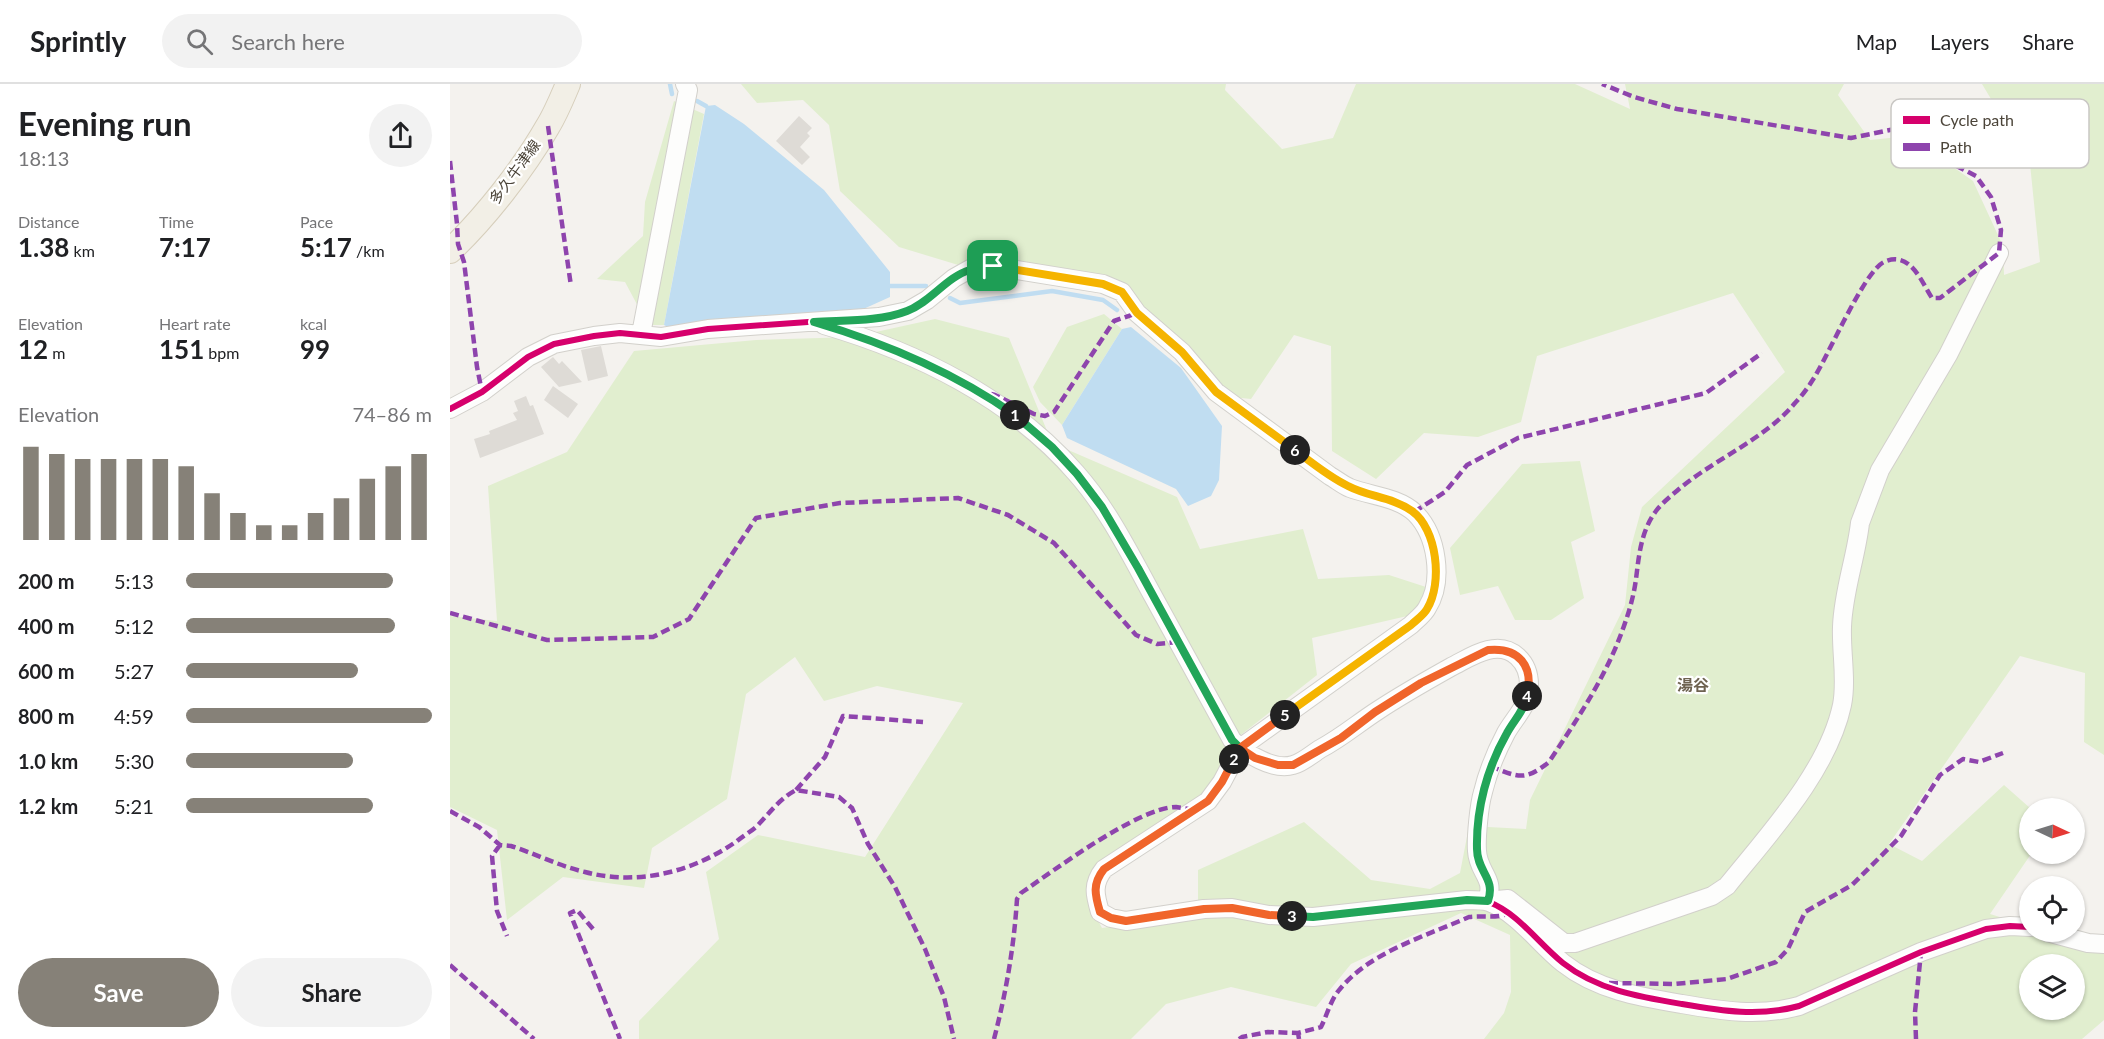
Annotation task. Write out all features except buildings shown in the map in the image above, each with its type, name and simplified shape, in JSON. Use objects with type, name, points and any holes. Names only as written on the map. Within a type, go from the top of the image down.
[{"type":"main road","name":"多久牛津線","points":[[450,251],[485,214],[518,170],[548,126],[568,84]]},
{"type":"street","points":[[641,334],[687,90],[685,84]]},
{"type":"street","points":[[450,409],[482,392],[528,357],[554,344],[620,333],[661,337],[708,329],[879,317],[908,311],[970,269],[993,266],[1103,284],[1122,292],[1137,313],[1182,352],[1216,392],[1330,476],[1350,488],[1395,501],[1414,512],[1428,531],[1437,564],[1435,586],[1427,609],[1411,625],[1240,748],[1222,782],[1208,801],[1104,869],[1096,879],[1094,893],[1100,912],[1111,918],[1126,921],[1204,909],[1232,908],[1269,915],[1313,917],[1467,900],[1508,899],[1564,943],[1575,943],[1712,896],[1727,886],[1801,793],[1821,757],[1837,722],[1842,704],[1844,664],[1842,627],[1860,523],[1865,508],[1880,470],[1948,355],[1999,253]]},
{"type":"street","points":[[814,322],[874,341],[978,390],[1015,415],[1052,447],[1077,474],[1102,507],[1232,740],[1255,758],[1278,765],[1293,765],[1341,738],[1375,712],[1421,683],[1488,650],[1512,651],[1524,662],[1530,686],[1525,706],[1507,732],[1490,766],[1482,795],[1476,850],[1480,868],[1490,882],[1491,890],[1488,901]]},
{"type":"street","points":[[1488,901],[1510,913],[1564,964],[1597,984],[1640,997],[1744,1013],[1780,1011],[1799,1006],[1921,952],[1986,929],[2019,926]]},
{"type":"street","points":[[2084,942],[2104,945]]},
{"type":"green space","points":[[741,84],[1226,84],[1225,90],[1282,149],[1333,138],[1356,84],[1575,84],[1630,109],[1625,84],[1844,84],[1838,95],[1870,140],[1891,138],[1891,168],[1955,168],[1973,181],[2003,246],[2004,275],[2040,262],[2030,168],[2089,168],[2089,99],[1991,99],[1982,84],[2104,84],[2104,755],[2084,742],[2085,673],[2020,656],[1889,844],[1922,861],[2004,785],[2019,798],[2019,864],[2024,864],[1990,914],[2019,923],[2019,942],[2085,941],[2104,946],[2104,1020],[2082,1039],[1484,1039],[1504,1013],[1511,992],[1510,935],[1461,913],[1351,964],[1316,1007],[1231,987],[1166,1004],[1131,1039],[639,1039],[639,1021],[719,939],[706,872],[758,835],[865,857],[963,703],[877,686],[824,701],[795,657],[746,694],[727,799],[652,848],[644,888],[563,877],[507,920],[497,830],[450,807],[450,616],[497,621],[488,486],[567,452],[634,351],[756,340],[853,337],[935,319],[1009,338],[1052,443],[1177,497],[1200,549],[1303,529],[1318,579],[1389,575],[1426,587],[1416,614],[1312,638],[1317,675],[1237,738],[1206,793],[1093,869],[1087,900],[1102,928],[1198,914],[1198,870],[1304,822],[1371,880],[1430,889],[1460,873],[1469,826],[1526,829],[1530,800],[1625,605],[1631,547],[1642,507],[1785,372],[1733,293],[1537,356],[1521,422],[1478,437],[1424,433],[1376,479],[1332,451],[1331,346],[1294,335],[1251,399],[1213,395],[1129,296],[978,271],[899,247],[840,191],[829,125],[803,100],[757,103]]},
{"type":"green space","points":[[674,101],[704,114],[664,325],[648,325],[625,282],[597,279],[643,236],[645,202]]},
{"type":"green space","points":[[1104,314],[1122,329],[1062,425],[1040,402],[1033,387],[1067,327]]},
{"type":"green space","points":[[1580,461],[1595,531],[1571,542],[1584,598],[1551,620],[1515,620],[1498,586],[1460,595],[1450,548],[1522,464]]},
{"type":"water","points":[[715,105],[744,124],[824,190],[890,272],[890,297],[859,311],[704,320],[670,328],[664,325],[706,106]]},
{"type":"water","points":[[1131,327],[1181,368],[1222,426],[1219,480],[1211,496],[1188,506],[1176,489],[1067,438],[1062,425],[1122,329]]},
{"type":"waterway","points":[[670,84],[672,94]]},
{"type":"waterway","points":[[697,101],[706,106]]},
{"type":"waterway","points":[[890,286],[926,286]]},
{"type":"waterway","points":[[950,298],[960,303],[1052,291],[1103,300],[1117,310]]},
{"type":"marked path","points":[[1602,84],[1634,97],[1677,109],[1851,138],[1891,130]]},
{"type":"marked path","points":[[548,126],[571,286]]},
{"type":"marked path","points":[[450,161],[458,244],[464,262],[482,392]]},
{"type":"marked path","points":[[1490,766],[1521,776],[1533,773],[1549,762],[1591,695],[1618,642],[1632,601],[1644,535],[1656,511],[1693,478],[1755,438],[1783,416],[1797,401],[1819,370],[1856,298],[1876,269],[1884,262],[1893,259],[1901,260],[1914,269],[1932,298],[1940,298],[1999,253],[2001,230],[1991,197],[1976,176],[1960,168]]},
{"type":"marked path","points":[[978,390],[995,395],[1034,414],[1045,416],[1054,412],[1114,321],[1137,313]]},
{"type":"marked path","points":[[1414,512],[1445,492],[1467,465],[1518,438],[1706,393],[1762,353]]},
{"type":"marked path","points":[[450,613],[547,640],[653,637],[689,619],[756,518],[840,503],[958,498],[1008,515],[1054,543],[1136,635],[1157,644],[1178,642]]},
{"type":"marked path","points":[[796,790],[825,757],[843,716],[923,722]]},
{"type":"marked path","points":[[1609,983],[1674,984],[1727,979],[1776,962],[1788,949],[1805,912],[1852,885],[1901,836],[1940,775],[1963,759],[1979,762],[2003,753]]},
{"type":"marked path","points":[[450,811],[479,827],[500,845],[511,846],[585,872],[605,876],[645,877],[684,868],[720,852],[756,827],[779,802],[796,790],[839,797],[852,808],[868,844],[895,887],[925,949],[944,997],[954,1039]]},
{"type":"marked path","points":[[994,1039],[1009,970],[1017,899],[1021,893],[1074,856],[1141,817],[1176,807],[1195,810]]},
{"type":"marked path","points":[[500,845],[492,856],[497,911],[507,936]]},
{"type":"marked path","points":[[593,929],[577,910],[570,913],[620,1039]]},
{"type":"marked path","points":[[1299,1039],[1298,1033],[1321,1027],[1340,989],[1352,976],[1383,955],[1417,938],[1469,917],[1510,913]]},
{"type":"marked path","points":[[1916,1039],[1915,1012],[1921,952]]},
{"type":"marked path","points":[[450,965],[534,1039]]},
{"type":"marked path","points":[[1239,1039],[1268,1032],[1298,1033]]},
{"type":"cycle path","points":[[450,409],[482,392],[528,357],[554,344],[594,336],[620,333],[661,337],[708,329],[879,317],[908,311],[970,269],[993,266],[1103,284],[1122,292],[1137,313],[1182,352],[1216,392],[1330,476],[1350,488],[1401,503],[1415,513],[1429,533],[1436,559],[1436,572],[1432,597],[1426,610],[1411,625],[1240,748],[1222,782],[1208,801],[1104,869],[1096,885],[1100,912],[1111,918],[1126,921],[1204,909],[1232,908],[1269,915],[1313,917],[1467,900],[1484,901],[1510,914],[1563,963],[1590,980],[1635,995],[1697,1007],[1755,1012],[1799,1006],[1921,952],[1986,929],[2019,926]]},
{"type":"district","name":"湯谷","points":[[1693,685]]},
{"type":"route","points":[[993,266],[970,269],[908,311],[879,317],[814,322],[874,341],[978,390],[1015,415],[1052,447],[1077,474],[1102,507],[1232,740],[1240,748],[1222,782],[1208,801],[1104,869],[1096,879],[1094,893],[1100,912],[1111,918],[1126,921],[1204,909],[1232,908],[1269,915],[1313,917],[1467,900],[1488,901],[1491,890],[1490,882],[1480,868],[1476,850],[1482,795],[1490,766],[1507,732],[1525,706],[1530,686],[1524,662],[1512,651],[1488,650],[1421,683],[1375,712],[1341,738],[1293,765],[1278,765],[1255,758],[1240,748],[1411,625],[1427,609],[1435,586],[1437,564],[1428,531],[1414,512],[1395,501],[1350,488],[1330,476],[1216,392],[1182,352],[1137,313],[1122,292],[1103,284],[993,266]]}]
